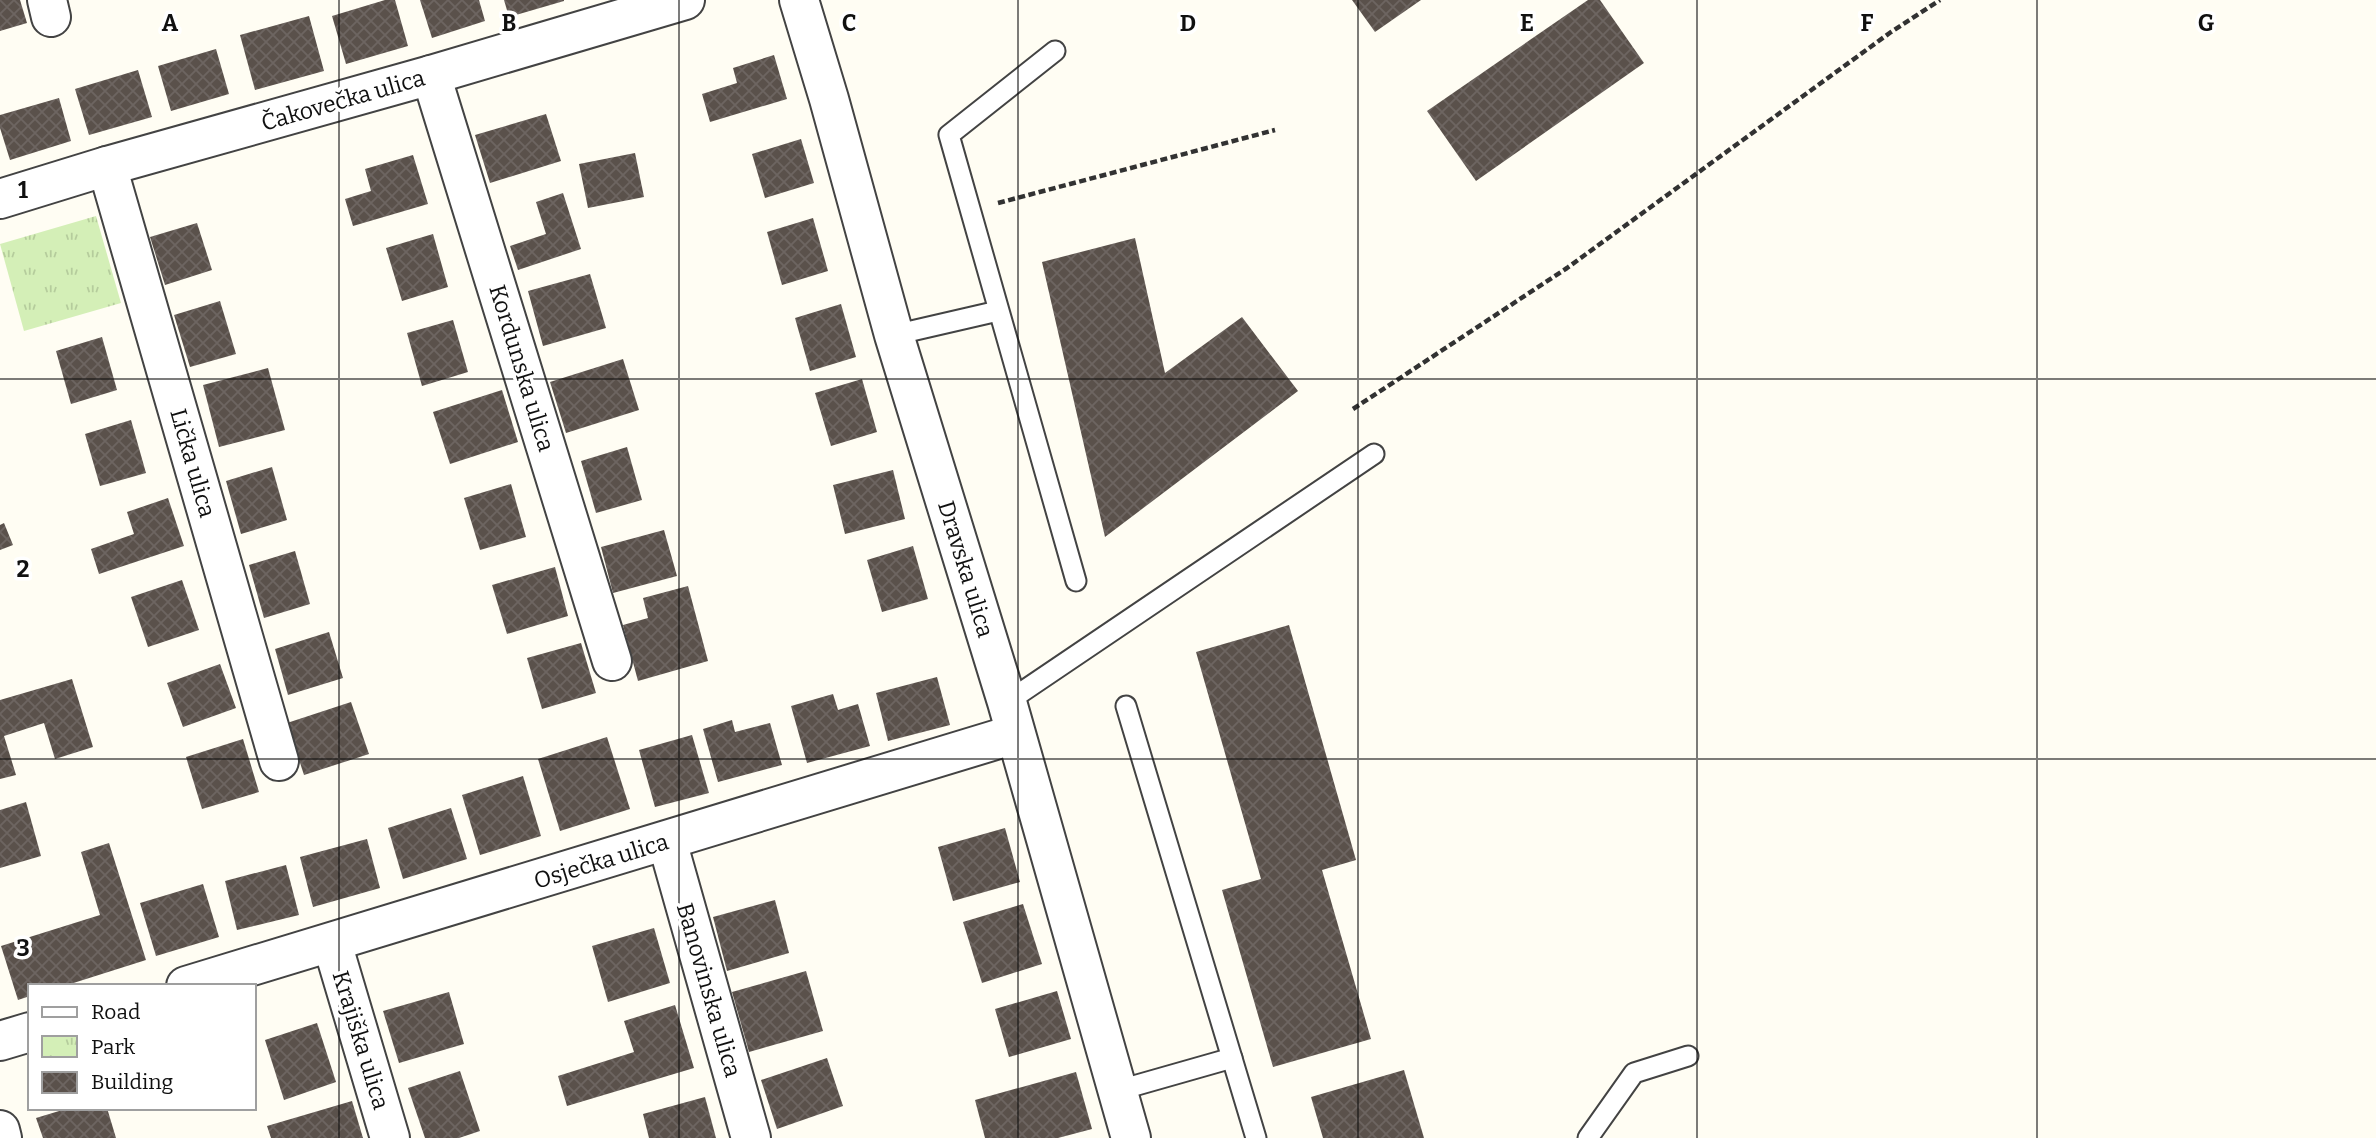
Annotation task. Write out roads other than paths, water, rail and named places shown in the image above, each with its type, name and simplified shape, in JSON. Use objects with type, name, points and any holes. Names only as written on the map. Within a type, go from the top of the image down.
[{"type":"street","name":"Čakovečka ulica","points":[[0,199],[685,0]]},
{"type":"street","name":"Dravska ulica","points":[[799,0],[830,99],[894,335],[1011,718],[1131,1138]]},
{"type":"street","name":"Kordunska ulica","points":[[431,75],[612,661]]},
{"type":"street","name":"Lička ulica","points":[[107,166],[279,761]]},
{"type":"street","name":"Osječka ulica","points":[[193,984],[667,841],[1011,718]]},
{"type":"street","name":"Banovinska ulica","points":[[667,841],[751,1138]]},
{"type":"street","name":"Krajiška ulica","points":[[332,943],[390,1138]]},
{"type":"street","points":[[0,1041],[28,1033]]},
{"type":"street","points":[[0,1130],[2,1138]]},
{"type":"lane","points":[[1055,51],[949,135],[1076,580]]},
{"type":"lane","points":[[894,335],[998,311]]},
{"type":"lane","points":[[1011,718],[1374,454]]},
{"type":"lane","points":[[1126,706],[1256,1138]]},
{"type":"lane","points":[[1588,1138],[1633,1073],[1688,1056]]},
{"type":"lane","points":[[1116,1091],[1232,1058]]}]
